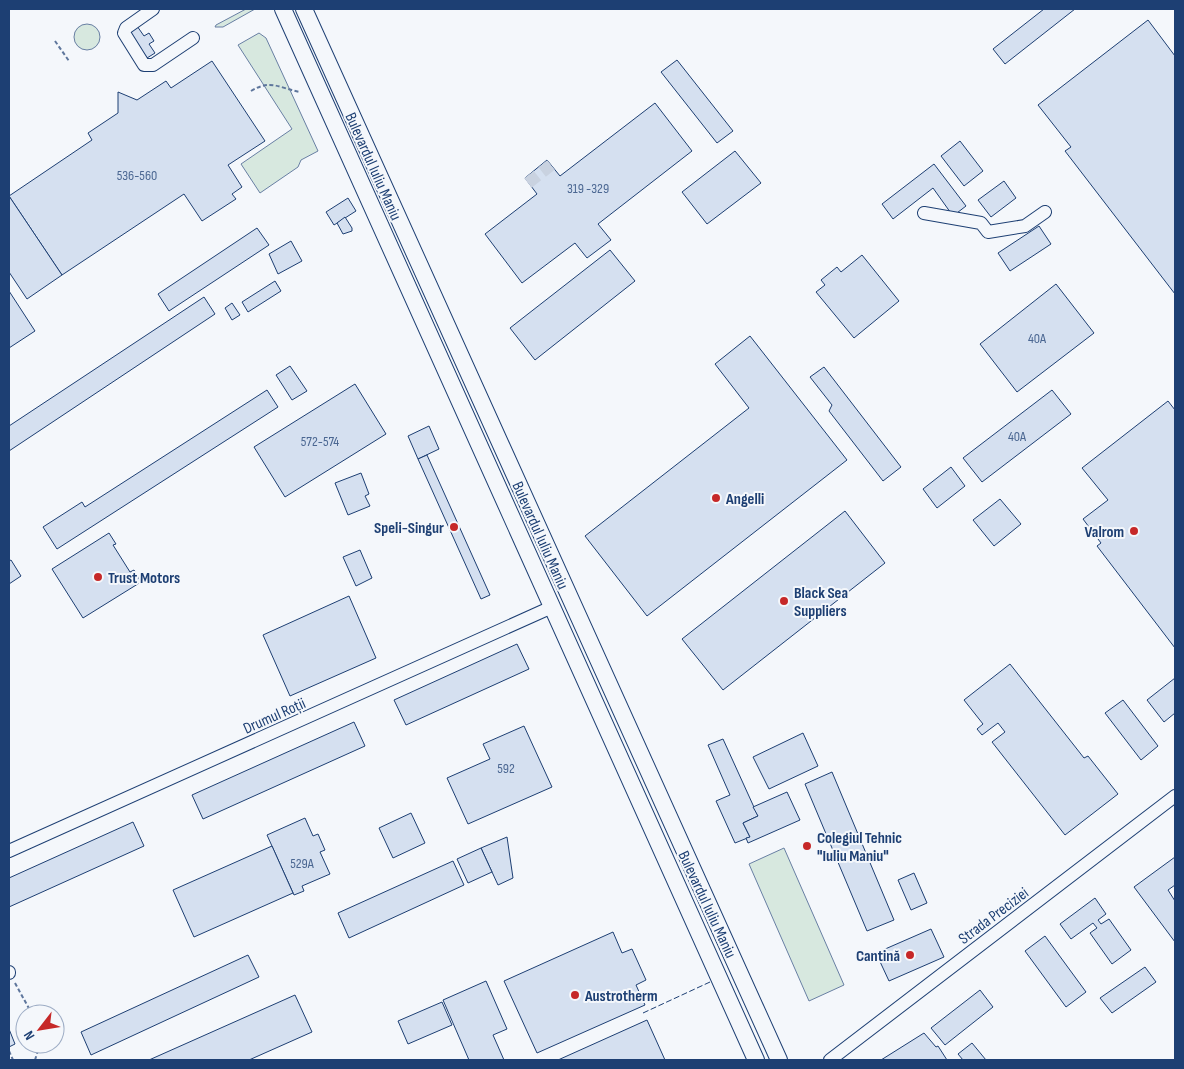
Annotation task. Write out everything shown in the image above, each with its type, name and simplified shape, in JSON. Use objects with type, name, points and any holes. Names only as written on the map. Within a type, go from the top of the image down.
[{"type":"main road","name":"Bulevardul Iuliu Maniu","points":[[283,9],[756,1060]]},
{"type":"main road","name":"Bulevardul Iuliu Maniu","points":[[304,9],[779,1060]]},
{"type":"main road","points":[[389,243],[403,250],[419,266]]},
{"type":"main road","points":[[679,890],[693,906],[712,946],[720,956],[725,958],[731,955]]},
{"type":"street","points":[[153,9],[126,28],[124,33],[144,65],[153,64],[193,38]]},
{"type":"street","points":[[924,213],[981,223],[988,232],[1025,226],[1045,212]]},
{"type":"street","name":"Drumul Roții","points":[[9,852],[552,608]]},
{"type":"street","name":"Strada Preciziei","points":[[830,1060],[1175,796]]},
{"type":"path","points":[[55,40],[68,61]]},
{"type":"path","points":[[251,92],[265,84],[272,84],[300,92]]},
{"type":"path","points":[[9,973],[26,1004]]},
{"type":"path","points":[[9,1051],[13,1060]]},
{"type":"shaded area","points":[[246,9],[255,9],[223,27],[215,27],[216,25]]},
{"type":"shaded area","points":[[87,24],[96,28],[100,37],[96,46],[87,50],[78,46],[74,37],[78,28]]},
{"type":"shaded area","points":[[259,33],[266,38],[318,151],[301,160],[298,167],[260,193],[241,164],[292,129],[238,45]]},
{"type":"shaded area","points":[[784,848],[844,985],[809,1001],[749,864]]},
{"type":"building","points":[[1044,9],[1075,9],[1005,64],[993,49]]},
{"type":"building","points":[[1148,20],[1175,56],[1175,294],[1065,151],[1071,147],[1038,105]]},
{"type":"building","points":[[137,26],[144,36],[149,33],[154,41],[149,44],[155,53],[147,58],[129,32]]},
{"type":"building","points":[[677,60],[733,131],[717,143],[661,72]]},
{"type":"building","points":[[212,61],[265,141],[228,165],[242,187],[232,194],[236,199],[202,221],[184,194],[62,275],[9,196],[92,140],[88,133],[118,113],[118,92],[137,100],[166,81],[171,88]]},
{"type":"building","points":[[655,103],[692,151],[598,224],[611,240],[587,258],[575,243],[522,283],[485,234],[537,194],[525,178],[547,160],[560,176]]},
{"type":"building","points":[[960,141],[983,171],[964,186],[941,156]]},
{"type":"building","points":[[735,151],[761,183],[707,224],[682,192]]},
{"type":"building","points":[[934,164],[966,206],[953,216],[933,188],[893,219],[882,204]]},
{"type":"building","points":[[1004,181],[1016,198],[991,217],[978,200]]},
{"type":"building","points":[[9,196],[62,275],[27,299],[9,272]]},
{"type":"building","points":[[348,198],[356,211],[334,225],[326,212]]},
{"type":"building","points":[[345,217],[352,231],[343,234],[337,223]]},
{"type":"building","points":[[1039,226],[1051,244],[1010,271],[998,253]]},
{"type":"building","points":[[257,228],[269,245],[169,311],[158,294]]},
{"type":"building","points":[[291,241],[302,261],[278,274],[269,254]]},
{"type":"building","points":[[610,250],[635,281],[535,360],[510,328]]},
{"type":"building","points":[[862,255],[899,301],[854,338],[816,292],[825,285],[821,280],[837,267],[841,272]]},
{"type":"building","points":[[275,281],[281,291],[248,312],[242,302]]},
{"type":"building","points":[[1056,284],[1094,333],[1017,392],[980,344]]},
{"type":"building","points":[[9,291],[35,331],[9,348]]},
{"type":"building","points":[[204,297],[215,314],[9,451],[9,426]]},
{"type":"building","points":[[232,303],[240,315],[232,320],[225,308]]},
{"type":"building","name":"Angelli","points":[[750,336],[847,460],[647,616],[585,536],[749,408],[715,364]]},
{"type":"building","points":[[290,366],[307,391],[292,400],[276,375]]},
{"type":"building","points":[[824,367],[901,467],[883,481],[829,411],[832,405],[810,377]]},
{"type":"building","points":[[355,384],[386,434],[285,497],[254,447]]},
{"type":"building","points":[[267,390],[278,407],[57,549],[43,527],[82,502],[85,507]]},
{"type":"building","points":[[1052,390],[1071,414],[982,482],[963,458]]},
{"type":"building","name":"Valrom","points":[[1168,401],[1175,410],[1175,648],[1097,546],[1101,543],[1083,519],[1108,500],[1082,468]]},
{"type":"building","points":[[429,426],[439,449],[418,459],[408,436]]},
{"type":"building","name":"Speli-Singur","points":[[427,455],[490,595],[481,599],[418,459]]},
{"type":"building","points":[[951,467],[965,486],[937,508],[923,489]]},
{"type":"building","points":[[361,473],[369,494],[365,496],[370,506],[348,515],[335,483]]},
{"type":"building","points":[[1000,499],[1021,524],[994,546],[973,520]]},
{"type":"building","name":"Black Sea Suppliers","points":[[845,511],[885,563],[723,690],[682,639]]},
{"type":"building","name":"Trust Motors","points":[[109,533],[116,544],[113,545],[130,572],[134,570],[141,582],[83,618],[52,569]]},
{"type":"building","points":[[360,550],[372,578],[356,586],[343,557]]},
{"type":"building","points":[[11,560],[21,576],[9,584],[9,561]]},
{"type":"building","points":[[349,596],[376,658],[290,696],[263,635]]},
{"type":"building","points":[[517,644],[529,669],[406,725],[394,700]]},
{"type":"building","points":[[1010,664],[1084,758],[1088,756],[1118,794],[1065,835],[992,742],[1005,732],[998,723],[982,735],[977,729],[983,724],[964,700]]},
{"type":"building","points":[[1175,678],[1175,713],[1164,722],[1147,700]]},
{"type":"building","points":[[1123,700],[1158,746],[1141,760],[1105,713]]},
{"type":"building","points":[[354,722],[365,746],[203,819],[192,795]]},
{"type":"building","points":[[524,726],[552,787],[468,824],[447,778],[490,759],[483,744]]},
{"type":"building","points":[[803,733],[818,766],[769,789],[753,757]]},
{"type":"building","points":[[723,739],[758,816],[743,823],[750,837],[735,843],[716,801],[730,795],[708,745]]},
{"type":"building","points":[[832,772],[894,920],[867,931],[805,784]]},
{"type":"building","points":[[787,792],[800,820],[748,843],[746,838],[750,837],[743,823],[758,816],[753,807]]},
{"type":"building","points":[[411,813],[425,843],[393,858],[379,828]]},
{"type":"building","points":[[305,818],[313,836],[318,834],[325,850],[320,852],[330,874],[302,886],[304,891],[294,895],[267,835]]},
{"type":"building","points":[[133,822],[144,846],[9,907],[9,878]]},
{"type":"building","points":[[507,837],[513,878],[498,885],[481,848]]},
{"type":"building","points":[[272,846],[293,893],[194,937],[173,890]]},
{"type":"building","points":[[481,848],[492,872],[468,883],[457,859]]},
{"type":"building","points":[[1175,857],[1175,885],[1168,890],[1175,901],[1175,942],[1134,887]]},
{"type":"building","points":[[453,861],[464,885],[349,938],[338,913]]},
{"type":"building","points":[[914,873],[927,903],[911,910],[898,880]]},
{"type":"building","points":[[1095,898],[1106,914],[1098,920],[1101,924],[1109,919],[1131,950],[1112,964],[1090,933],[1097,928],[1093,923],[1071,939],[1060,924]]},
{"type":"building","name":"Cantină","points":[[931,929],[944,957],[889,981],[876,953]]},
{"type":"building","name":"Austrotherm","points":[[613,932],[622,953],[632,949],[646,980],[636,985],[645,1005],[537,1053],[504,981]]},
{"type":"building","points":[[1045,936],[1086,992],[1066,1007],[1025,951]]},
{"type":"building","points":[[248,955],[259,977],[91,1055],[81,1032]]},
{"type":"building","points":[[1145,967],[1156,982],[1112,1013],[1100,998]]},
{"type":"building","points":[[486,981],[507,1029],[493,1035],[504,1060],[469,1060],[443,1000]]},
{"type":"building","points":[[980,990],[993,1007],[945,1045],[931,1028]]},
{"type":"building","points":[[295,995],[312,1032],[249,1060],[149,1060]]},
{"type":"building","points":[[442,1002],[452,1025],[408,1044],[398,1021]]},
{"type":"building","points":[[647,1020],[665,1060],[558,1060]]},
{"type":"building","points":[[9,1029],[15,1044],[9,1047]]},
{"type":"building","points":[[924,1033],[936,1047],[938,1046],[947,1060],[881,1060]]},
{"type":"building","points":[[972,1043],[986,1060],[963,1060],[958,1054]]},
{"type":"tunnel","points":[[528,183],[551,165]]},
{"type":"fence","points":[[643,1013],[710,982]]},
{"type":"place","name":"Angelli","points":[[716,498]]},
{"type":"place","name":"Speli-Singur","points":[[454,527]]},
{"type":"place","name":"Valrom","points":[[1134,531]]},
{"type":"place","name":"Trust Motors","points":[[98,577]]},
{"type":"place","name":"Black Sea Suppliers","points":[[784,601]]},
{"type":"place","name":"Colegiul Tehnic \"Iuliu Maniu\"","points":[[807,846]]},
{"type":"place","name":"Cantină","points":[[910,955]]},
{"type":"place","name":"Austrotherm","points":[[575,995]]}]
